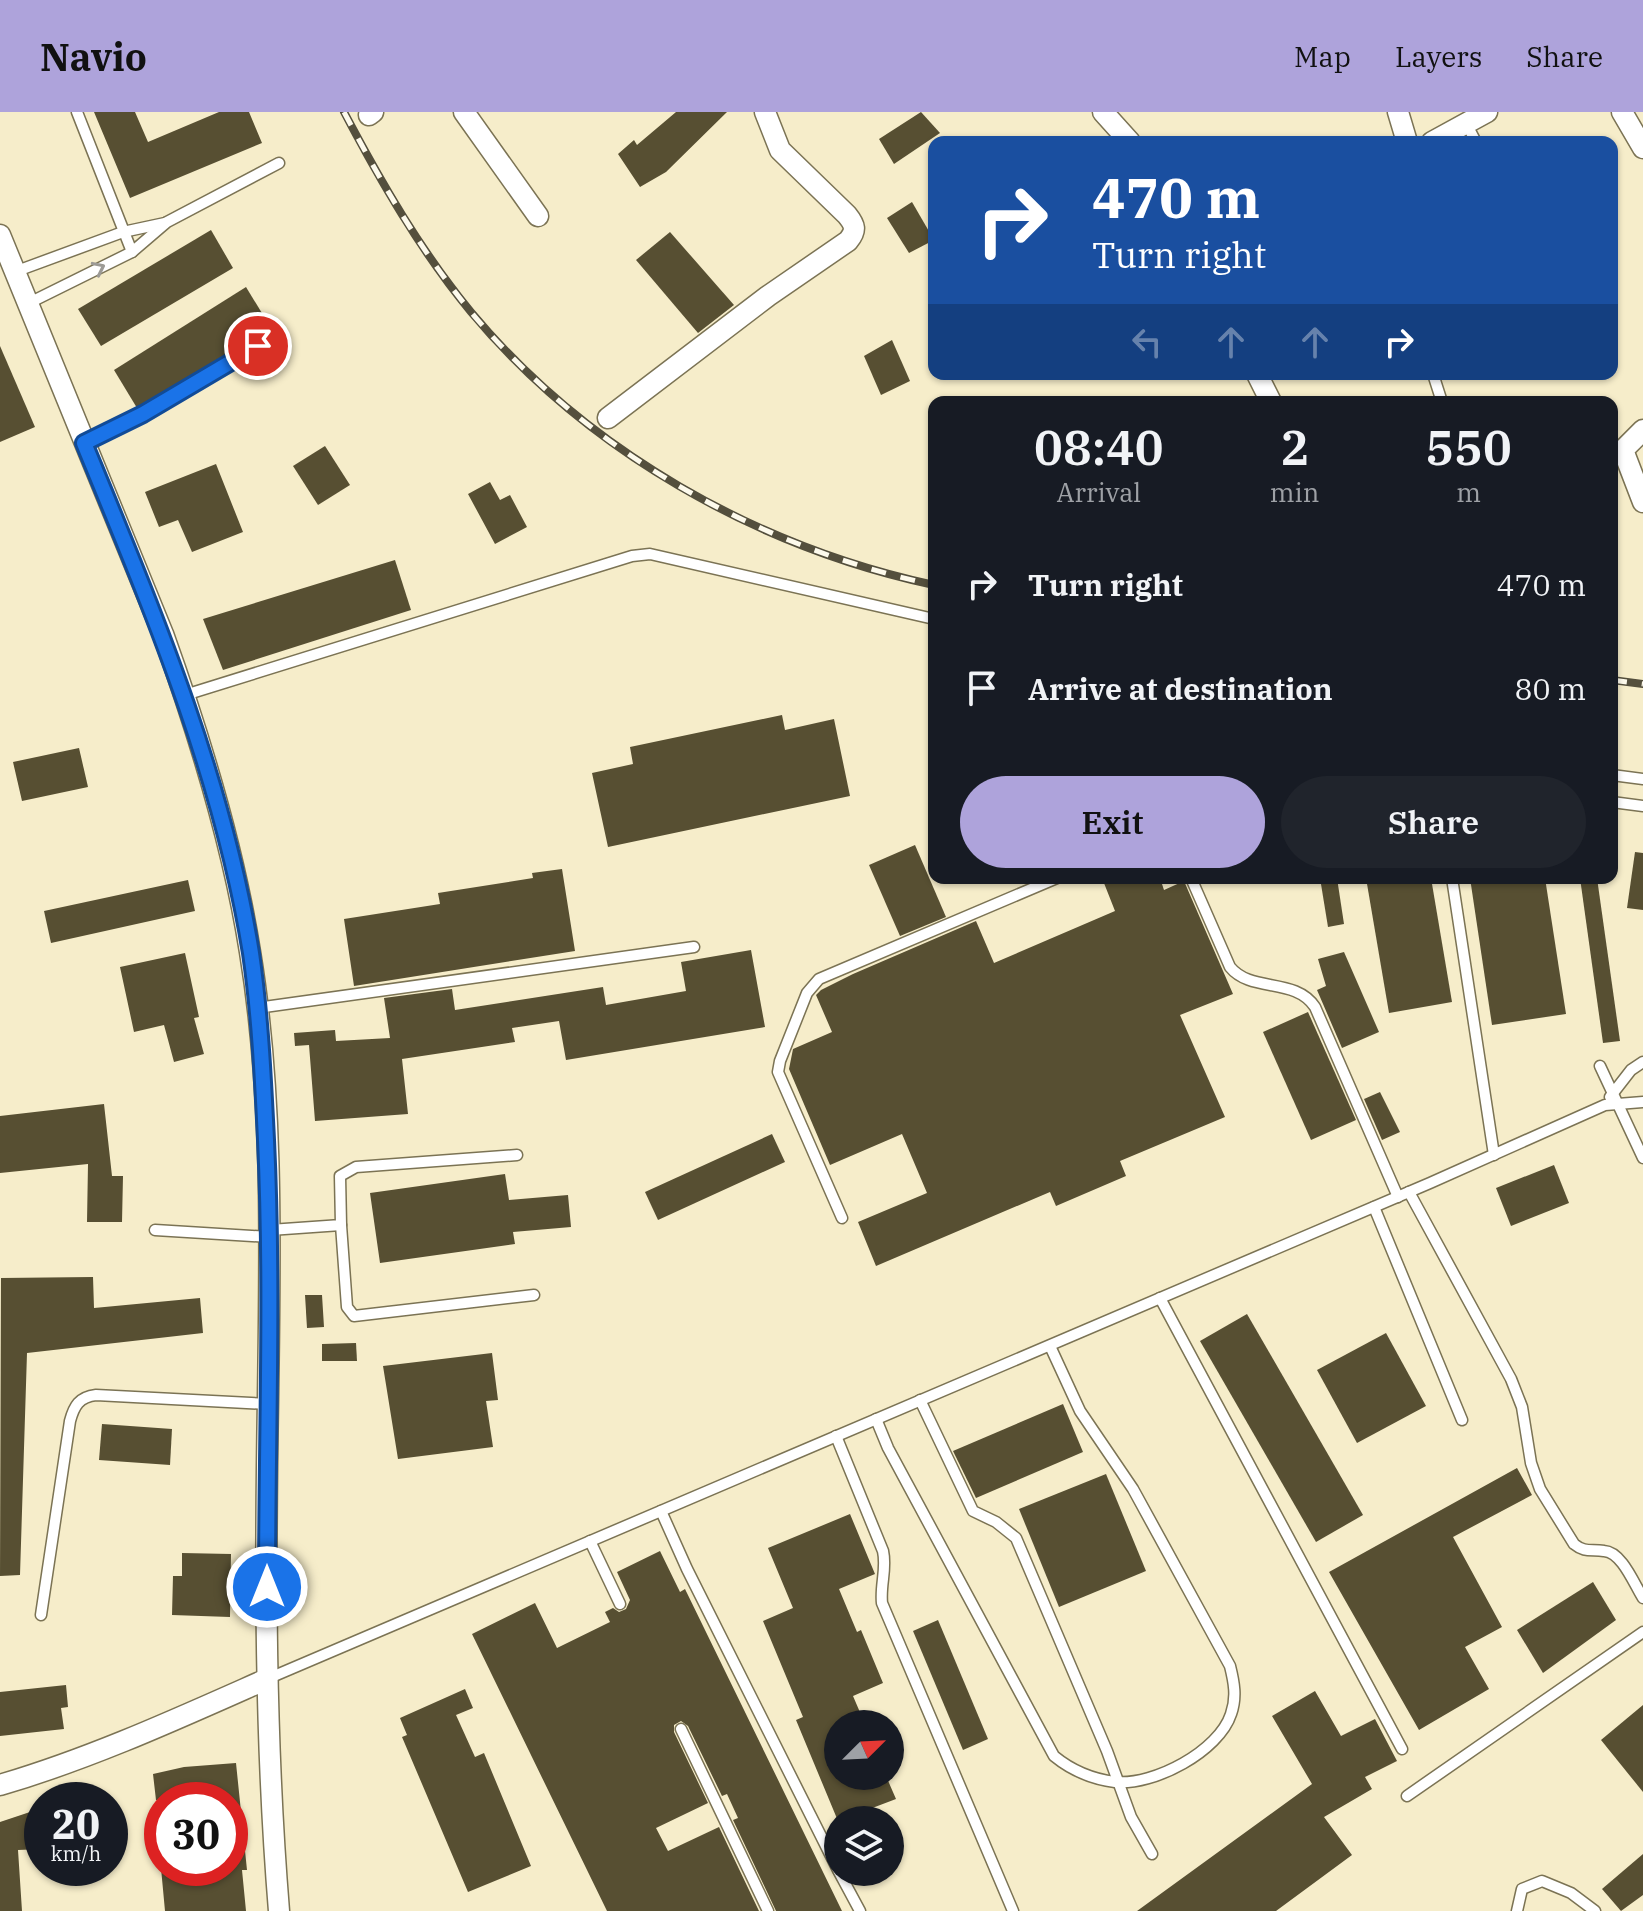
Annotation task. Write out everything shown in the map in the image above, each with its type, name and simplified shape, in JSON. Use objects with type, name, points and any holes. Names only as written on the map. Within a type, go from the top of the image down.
[{"type":"street","points":[[464,112],[538,216]]},
{"type":"street","points":[[608,418],[855,233],[847,215],[780,150],[765,112]]},
{"type":"street","points":[[1103,112],[1125,136]]},
{"type":"street","points":[[1398,112],[1405,136]]},
{"type":"street","points":[[1471,133],[1487,112]]},
{"type":"street","points":[[1622,112],[1643,148]]},
{"type":"street","points":[[0,235],[185,695],[239,896],[250,952],[264,1082],[270,1234],[267,1679],[279,1911]]},
{"type":"street","points":[[1643,430],[1623,450],[1643,502]]},
{"type":"street","points":[[0,1785],[110,1748],[267,1679]]},
{"type":"lane","points":[[77,112],[132,252]]},
{"type":"lane","points":[[29,303],[132,252],[167,222],[279,163]]},
{"type":"lane","points":[[17,271],[123,232],[167,222]]},
{"type":"lane","points":[[84,443],[143,414],[258,346]]},
{"type":"lane","points":[[185,695],[632,556],[650,554],[928,618]]},
{"type":"lane","points":[[1618,776],[1643,779]]},
{"type":"lane","points":[[1618,803],[1643,806]]},
{"type":"lane","points":[[842,1218],[778,1072],[807,993],[819,979],[1043,884]]},
{"type":"lane","points":[[1194,884],[1236,975],[1293,990],[1310,999],[1398,1197]]},
{"type":"lane","points":[[1453,884],[1494,1155]]},
{"type":"lane","points":[[257,1008],[694,947]]},
{"type":"lane","points":[[1605,1105],[1631,1070],[1643,1062]]},
{"type":"lane","points":[[1600,1066],[1643,1158]]},
{"type":"lane","points":[[267,1679],[1398,1197],[1605,1105],[1643,1102]]},
{"type":"lane","points":[[517,1155],[356,1167],[340,1176],[347,1307],[354,1316],[534,1295]]},
{"type":"lane","points":[[1409,1192],[1511,1379],[1522,1407],[1531,1463],[1540,1489],[1574,1544],[1581,1551],[1605,1550],[1615,1554],[1643,1598]]},
{"type":"lane","points":[[1374,1207],[1462,1420]]},
{"type":"lane","points":[[155,1230],[270,1234],[341,1225]]},
{"type":"lane","points":[[1160,1298],[1402,1749]]},
{"type":"lane","points":[[876,1419],[903,1476],[1054,1756],[1078,1772],[1118,1782],[1148,1778],[1173,1770],[1215,1738],[1230,1717],[1235,1683],[1219,1643],[1133,1489],[1080,1411],[1050,1346]]},
{"type":"lane","points":[[41,1615],[70,1421],[77,1403],[83,1397],[96,1395],[268,1404]]},
{"type":"lane","points":[[920,1400],[973,1511],[996,1522],[1016,1538],[1131,1817],[1152,1854]]},
{"type":"lane","points":[[836,1436],[883,1551],[882,1603],[1013,1911]]},
{"type":"lane","points":[[661,1511],[693,1582],[824,1841]]},
{"type":"lane","points":[[590,1541],[620,1604]]},
{"type":"lane","points":[[1407,1796],[1643,1632]]},
{"type":"lane","points":[[681,1729],[768,1911]]},
{"type":"lane","points":[[1517,1911],[1522,1889],[1542,1881],[1571,1893],[1595,1911]]},
{"type":"lane","points":[[847,1886],[860,1911]]},
{"type":"building","points":[[94,112],[135,112],[148,142],[219,112],[249,112],[262,143],[130,198]]},
{"type":"building","points":[[676,112],[727,112],[666,172],[640,187],[618,154],[634,140],[637,145]]},
{"type":"building","points":[[921,112],[940,133],[928,136],[928,141],[894,164],[879,139]]},
{"type":"building","points":[[912,202],[928,230],[928,243],[909,253],[887,218]]},
{"type":"building","points":[[211,230],[233,268],[101,346],[78,309]]},
{"type":"building","points":[[670,232],[734,305],[698,333],[636,260]]},
{"type":"building","points":[[246,287],[271,328],[137,408],[114,370]]},
{"type":"building","points":[[892,340],[910,381],[881,395],[864,356]]},
{"type":"building","points":[[0,346],[35,427],[0,442]]},
{"type":"building","points":[[325,446],[350,485],[318,505],[293,466]]},
{"type":"building","points":[[216,464],[243,532],[192,552],[178,520],[159,527],[145,492]]},
{"type":"building","points":[[490,482],[500,500],[510,495],[527,527],[495,544],[468,494]]},
{"type":"building","points":[[395,560],[411,610],[223,670],[203,619]]},
{"type":"building","points":[[782,715],[785,730],[834,719],[850,796],[608,847],[592,773],[633,764],[630,747]]},
{"type":"building","points":[[79,748],[88,787],[22,801],[13,762]]},
{"type":"building","points":[[915,845],[928,875],[928,884],[932,884],[946,917],[900,936],[869,865]]},
{"type":"building","points":[[1635,852],[1643,853],[1643,910],[1627,908]]},
{"type":"building","points":[[562,869],[575,951],[354,986],[344,919],[440,904],[438,893],[533,878],[532,873]]},
{"type":"building","points":[[188,880],[195,911],[51,943],[44,911]]},
{"type":"building","points":[[1104,884],[1162,884],[1164,890],[1185,884],[1233,994],[1180,1015],[1225,1117],[1120,1161],[1126,1176],[1056,1206],[1050,1192],[876,1266],[858,1222],[927,1193],[902,1134],[830,1165],[789,1069],[793,1049],[832,1032],[816,995],[853,974],[976,921],[994,963],[1115,911]]},
{"type":"building","points":[[1321,884],[1338,884],[1344,924],[1328,927]]},
{"type":"building","points":[[1367,884],[1432,884],[1452,1002],[1389,1013]]},
{"type":"building","points":[[1471,884],[1546,884],[1566,1014],[1492,1025]]},
{"type":"building","points":[[1581,884],[1598,884],[1620,1041],[1603,1043]]},
{"type":"building","points":[[751,950],[765,1027],[566,1060],[559,1021],[512,1028],[515,1042],[402,1059],[408,1114],[315,1121],[309,1045],[295,1046],[294,1033],[335,1030],[336,1041],[390,1038],[384,998],[452,989],[455,1010],[603,987],[606,1005],[686,991],[681,962]]},
{"type":"building","points":[[1344,952],[1379,1032],[1342,1048],[1317,990],[1326,986],[1318,959]]},
{"type":"building","points":[[185,953],[199,1017],[194,1018],[204,1054],[174,1062],[164,1025],[134,1032],[120,967]]},
{"type":"building","points":[[1308,1012],[1356,1120],[1311,1140],[1263,1032]]},
{"type":"building","points":[[1380,1092],[1400,1132],[1382,1140],[1364,1099]]},
{"type":"building","points":[[104,1104],[112,1176],[123,1176],[122,1222],[87,1222],[88,1164],[0,1173],[0,1116]]},
{"type":"building","points":[[772,1134],[785,1162],[658,1220],[645,1192]]},
{"type":"building","points":[[1554,1165],[1569,1203],[1511,1226],[1496,1188]]},
{"type":"building","points":[[505,1174],[509,1200],[568,1195],[571,1227],[513,1232],[515,1244],[380,1263],[370,1193]]},
{"type":"building","points":[[93,1277],[94,1308],[200,1298],[203,1333],[27,1353],[20,1575],[0,1576],[1,1278]]},
{"type":"building","points":[[305,1295],[322,1295],[324,1327],[307,1328]]},
{"type":"building","points":[[1247,1314],[1363,1515],[1316,1542],[1200,1341]]},
{"type":"building","points":[[1386,1333],[1426,1406],[1357,1443],[1317,1370]]},
{"type":"building","points":[[356,1343],[357,1361],[322,1361],[322,1344]]},
{"type":"building","points":[[492,1353],[498,1400],[486,1401],[493,1447],[398,1459],[383,1366]]},
{"type":"building","points":[[1063,1404],[1083,1452],[976,1498],[953,1451]]},
{"type":"building","points":[[102,1424],[172,1429],[170,1465],[99,1460]]},
{"type":"building","points":[[1517,1468],[1532,1495],[1453,1537],[1502,1627],[1465,1647],[1489,1689],[1419,1730],[1329,1572]]},
{"type":"building","points":[[1106,1474],[1146,1571],[1059,1607],[1019,1509]]},
{"type":"building","points":[[850,1514],[875,1574],[839,1589],[857,1632],[861,1630],[883,1683],[853,1696],[859,1710],[824,1710],[824,1787],[796,1720],[803,1717],[763,1621],[793,1608],[768,1548]]},
{"type":"building","points":[[660,1551],[680,1592],[685,1589],[824,1874],[824,1886],[830,1886],[842,1911],[776,1911],[733,1820],[738,1818],[727,1794],[722,1796],[688,1726],[681,1721],[674,1725],[674,1732],[708,1803],[656,1828],[668,1851],[719,1827],[759,1911],[607,1911],[472,1634],[535,1603],[557,1648],[610,1622],[605,1612],[613,1608],[619,1612],[626,1609],[630,1600],[617,1572]]},
{"type":"building","points":[[182,1553],[231,1554],[230,1617],[172,1615],[173,1576],[182,1576]]},
{"type":"building","points":[[1593,1582],[1616,1620],[1543,1673],[1517,1630]]},
{"type":"building","points":[[938,1620],[988,1739],[963,1750],[913,1631]]},
{"type":"building","points":[[66,1685],[68,1707],[61,1708],[64,1729],[0,1736],[0,1692]]},
{"type":"building","points":[[465,1689],[473,1708],[456,1715],[475,1757],[484,1753],[531,1866],[468,1892],[402,1737],[407,1735],[400,1718]]},
{"type":"building","points":[[1315,1691],[1341,1736],[1375,1719],[1397,1761],[1365,1777],[1372,1789],[1324,1817],[1352,1855],[1276,1911],[1137,1911],[1312,1784],[1272,1716]]},
{"type":"building","points":[[1643,1705],[1643,1792],[1601,1740]]},
{"type":"building","points":[[236,1763],[238,1782],[154,1782],[153,1774],[184,1767]]},
{"type":"building","points":[[825,1790],[892,1790],[896,1799],[878,1806],[832,1806]]},
{"type":"building","points":[[24,1814],[24,1850],[18,1850],[22,1911],[0,1911],[0,1822]]},
{"type":"building","points":[[1643,1854],[1643,1895],[1621,1911],[1602,1889]]},
{"type":"building","points":[[163,1886],[244,1886],[246,1911],[165,1911]]},
{"type":"railway","points":[[344,112],[402,215],[452,288],[517,362],[567,408],[622,449],[740,519],[803,546],[868,568],[928,583]]},
{"type":"railway","points":[[1618,681],[1643,684]]},
{"type":"route","points":[[258,346],[143,414],[84,443],[185,695],[220,816],[250,952],[264,1082],[270,1230],[267,1587]]}]
